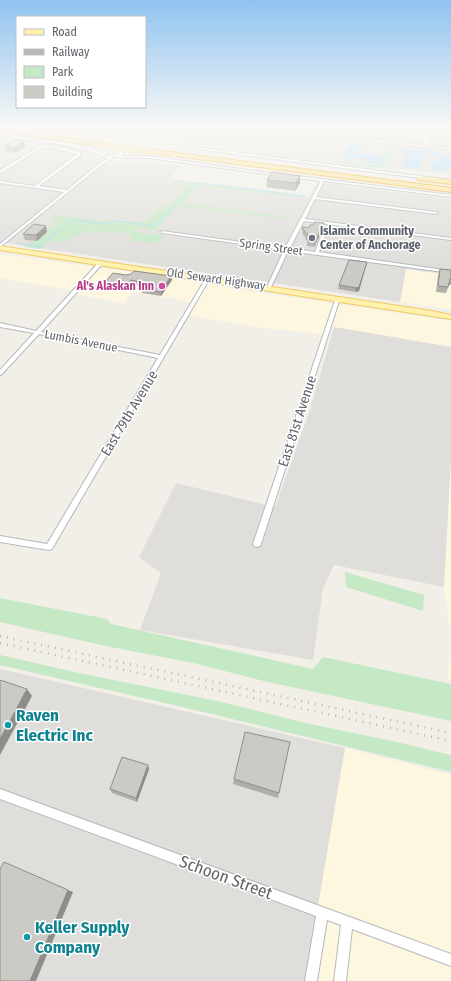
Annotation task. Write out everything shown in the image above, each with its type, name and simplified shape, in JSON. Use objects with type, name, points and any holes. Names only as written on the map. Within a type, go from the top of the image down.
[{"type":"highway","points":[[312,173],[451,190]]},
{"type":"highway","points":[[312,173],[451,196]]},
{"type":"highway","points":[[349,173],[451,186]]},
{"type":"highway","points":[[374,173],[451,181]]},
{"type":"main road","name":"Old Seward Highway","points":[[0,247],[269,287],[451,317]]},
{"type":"main road","name":"Old Seward Highway","points":[[432,313],[438,311],[451,313]]},
{"type":"street","points":[[35,187],[55,173]]},
{"type":"street","points":[[72,187],[85,173]]},
{"type":"street","points":[[0,247],[91,173]]},
{"type":"street","points":[[268,173],[451,196]]},
{"type":"street","points":[[387,173],[451,181]]},
{"type":"street","points":[[269,287],[323,180]]},
{"type":"street","points":[[0,182],[67,191]]},
{"type":"street","points":[[314,198],[436,213]]},
{"type":"street","points":[[304,220],[451,239]]},
{"type":"street","points":[[317,253],[325,231]]},
{"type":"street","name":"Spring Street","points":[[162,232],[451,272]]},
{"type":"street","points":[[0,373],[102,262]]},
{"type":"street","name":"East 79th Avenue","points":[[0,539],[49,547],[208,278]]},
{"type":"street","name":"East 81st Avenue","points":[[257,544],[338,298]]},
{"type":"street","name":"Lumbis Avenue","points":[[0,325],[162,357]]},
{"type":"street","name":"Schoon Street","points":[[0,794],[451,960]]},
{"type":"street","points":[[311,981],[322,912]]},
{"type":"street","points":[[340,981],[347,922]]},
{"type":"shaded area","points":[[0,173],[174,173],[168,180],[309,197],[317,182],[451,199],[451,275],[406,269],[400,302],[0,242]]},
{"type":"shaded area","points":[[431,173],[451,173],[451,175]]},
{"type":"shaded area","points":[[0,254],[173,278],[451,321],[451,347],[334,327],[322,334],[264,328],[191,316],[189,303],[183,300],[132,292],[124,303],[79,295],[71,290],[0,278]]},
{"type":"shaded area","points":[[406,269],[451,275],[451,310],[400,302]]},
{"type":"shaded area","points":[[334,327],[451,347],[451,458],[444,587],[334,565],[323,588],[313,660],[140,630],[161,573],[139,557],[176,483],[275,507],[309,413]]},
{"type":"shaded area","points":[[451,458],[451,637],[444,587]]},
{"type":"shaded area","points":[[451,637],[451,680],[448,679]]},
{"type":"shaded area","points":[[0,669],[345,748],[305,981],[0,981]]},
{"type":"shaded area","points":[[345,748],[451,775],[451,981],[304,981]]},
{"type":"green space","points":[[169,180],[299,195],[299,197],[198,186],[183,203],[292,218],[277,218],[181,206],[175,209],[155,231],[138,228],[134,231],[165,236],[156,243],[133,241],[128,233],[96,232],[80,234],[66,242],[52,242],[41,249],[24,247],[55,224],[56,222],[49,220],[56,216],[95,220],[146,222],[159,208],[171,204],[186,183]]},
{"type":"green space","points":[[345,572],[424,595],[423,611],[346,587]]},
{"type":"green space","points":[[0,598],[107,619],[111,624],[313,669],[323,657],[451,684],[451,721],[268,682],[193,663],[101,645],[0,622]]},
{"type":"green space","points":[[0,655],[79,673],[222,702],[301,722],[451,755],[451,772],[191,709],[0,665]]},
{"type":"building","points":[[272,173],[300,176],[296,183],[267,180]]},
{"type":"building","points":[[315,222],[324,223],[315,241],[307,240],[308,235],[302,227],[309,228],[310,225],[313,225]]},
{"type":"building","points":[[34,224],[46,226],[36,235],[23,234]]},
{"type":"building","points":[[349,260],[367,262],[359,287],[356,288],[339,285]]},
{"type":"building","points":[[440,269],[451,270],[451,279],[448,287],[438,286]]},
{"type":"building","points":[[134,271],[171,276],[161,292],[141,289],[145,283],[131,280],[126,287],[105,282],[113,273],[126,275],[131,274]]},
{"type":"building","points":[[0,680],[27,689],[0,739]]},
{"type":"building","points":[[245,732],[290,742],[279,793],[234,779]]},
{"type":"building","points":[[122,757],[148,765],[136,798],[110,789]]},
{"type":"building","name":"Keller Supply Company","points":[[4,862],[68,890],[30,981],[0,981],[0,869]]},
{"type":"waterway","points":[[18,244],[40,246],[71,220],[106,224],[116,221],[154,226],[195,186],[202,183],[306,196]]},
{"type":"railway","points":[[0,636],[451,733]]},
{"type":"railway","points":[[0,643],[451,741]]},
{"type":"place","name":"Islamic Community Center of Anchorage","points":[[312,238]]},
{"type":"place","name":"Al's Alaskan Inn","points":[[162,286]]},
{"type":"place","name":"Raven Electric Inc","points":[[8,725]]},
{"type":"place","name":"Keller Supply Company","points":[[27,937]]}]
